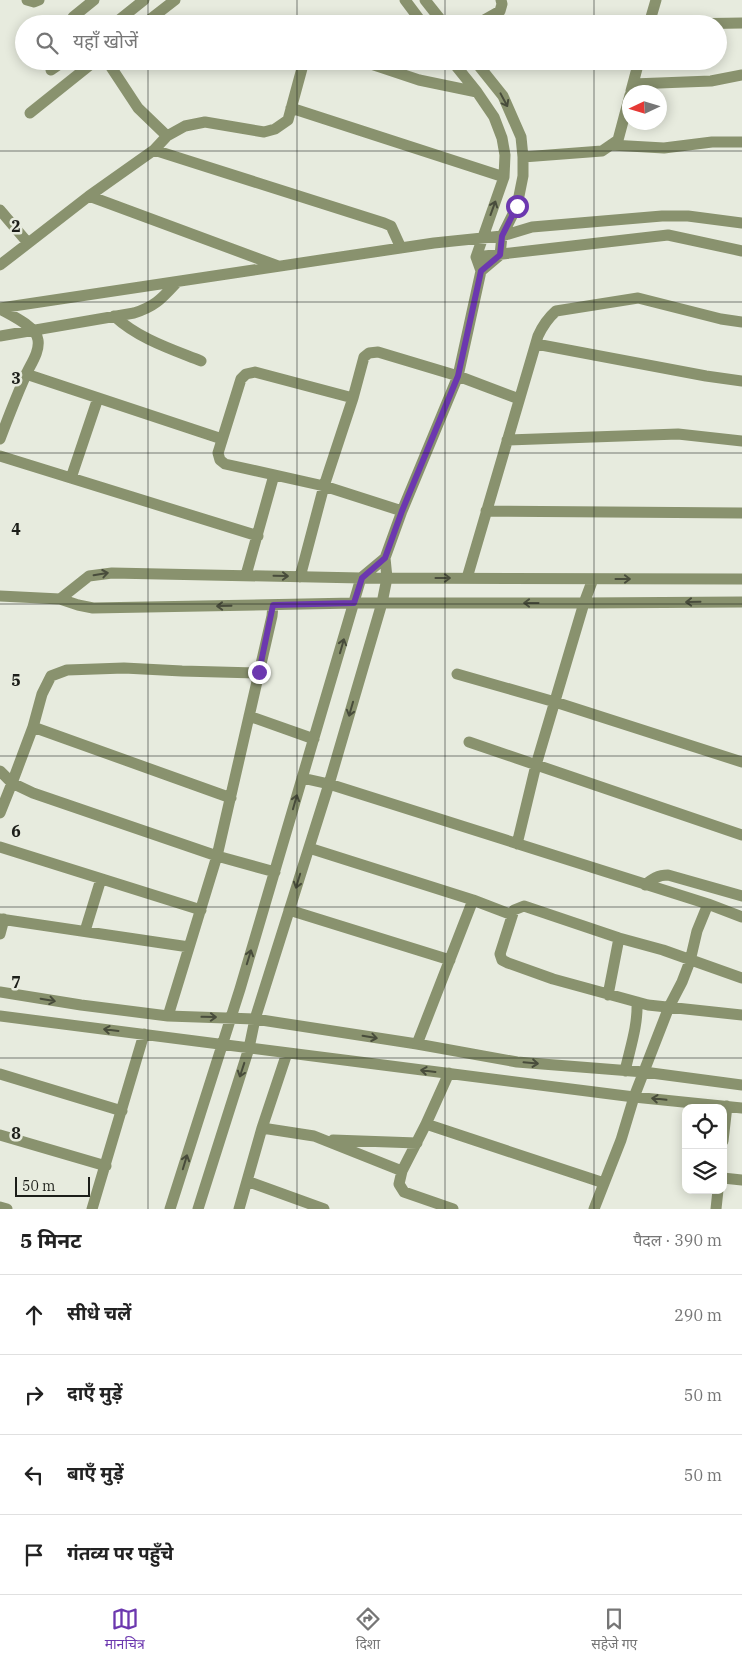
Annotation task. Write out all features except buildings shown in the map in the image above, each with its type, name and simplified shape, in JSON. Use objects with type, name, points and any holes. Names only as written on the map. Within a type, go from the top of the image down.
[{"type":"street","points":[[27,0],[34,2],[39,0]]},
{"type":"street","points":[[75,15],[94,0]]},
{"type":"street","points":[[125,15],[144,0]]},
{"type":"street","points":[[156,15],[175,0]]},
{"type":"street","points":[[405,0],[417,15]]},
{"type":"street","points":[[425,0],[437,15]]},
{"type":"street","points":[[493,15],[500,11],[501,0]]},
{"type":"street","points":[[652,15],[656,0]]},
{"type":"street","points":[[727,22],[742,22]]},
{"type":"street","points":[[30,113],[84,70]]},
{"type":"street","points":[[113,70],[138,108],[167,136]]},
{"type":"street","points":[[0,265],[89,196],[154,150],[167,136],[185,126],[205,122],[264,132],[275,129],[288,120],[302,70]]},
{"type":"street","points":[[389,70],[419,80],[477,92]]},
{"type":"street","points":[[198,1209],[249,1048],[255,1019],[329,784],[382,603],[388,578],[385,558],[402,511],[458,376],[481,271],[476,257],[504,177],[505,155],[502,138],[494,117],[459,70]]},
{"type":"street","points":[[481,271],[500,255],[502,236],[517,206],[523,176],[521,137],[503,96],[482,70]]},
{"type":"street","points":[[632,85],[637,70]]},
{"type":"street","points":[[667,86],[742,75]]},
{"type":"street","points":[[291,108],[504,177]]},
{"type":"street","points":[[523,157],[602,151],[618,140],[622,125]]},
{"type":"street","points":[[611,145],[664,148],[712,142],[742,142]]},
{"type":"street","points":[[154,150],[384,223],[391,226],[401,248]]},
{"type":"street","points":[[89,196],[279,266]]},
{"type":"street","points":[[0,210],[28,243]]},
{"type":"street","points":[[0,308],[401,248],[502,236],[532,227],[662,216],[688,216],[742,224]]},
{"type":"street","points":[[476,257],[668,234],[742,251]]},
{"type":"street","points":[[0,336],[149,308],[160,300],[177,282]]},
{"type":"street","points":[[467,578],[536,344],[543,324],[556,311],[638,298],[721,319],[741,319]]},
{"type":"street","points":[[0,308],[26,324],[38,340],[37,352],[26,374],[0,439]]},
{"type":"street","points":[[114,316],[134,332],[148,340],[201,361]]},
{"type":"street","points":[[536,344],[742,381]]},
{"type":"street","points":[[300,576],[324,486],[353,398],[364,357],[369,353],[378,352],[458,376],[519,399]]},
{"type":"street","points":[[353,398],[255,372],[246,374],[241,379],[222,439],[218,453],[220,460],[224,464],[324,486],[402,511]]},
{"type":"street","points":[[26,374],[222,439]]},
{"type":"street","points":[[71,478],[98,398]]},
{"type":"street","points":[[507,440],[678,434],[742,441]]},
{"type":"street","points":[[0,456],[258,536]]},
{"type":"street","points":[[246,576],[274,475]]},
{"type":"street","points":[[486,511],[742,513]]},
{"type":"street","points":[[170,1209],[231,1018],[362,578],[385,558]]},
{"type":"street","points":[[60,599],[89,576],[112,573],[362,578],[742,579]]},
{"type":"street","points":[[517,844],[536,765],[593,579]]},
{"type":"street","points":[[0,596],[60,599],[78,606],[92,608],[354,603],[584,604],[742,602]]},
{"type":"street","points":[[168,1016],[217,856],[273,605]]},
{"type":"street","points":[[0,813],[33,727],[46,684],[51,676],[67,670],[124,668],[259,672]]},
{"type":"street","points":[[458,674],[555,702],[742,762]]},
{"type":"street","points":[[249,716],[314,739]]},
{"type":"street","points":[[33,727],[231,798]]},
{"type":"street","points":[[469,742],[742,834]]},
{"type":"street","points":[[0,771],[12,783],[33,793],[217,856],[275,872]]},
{"type":"street","points":[[302,778],[329,784],[708,904],[742,917]]},
{"type":"street","points":[[0,847],[201,910]]},
{"type":"street","points":[[309,848],[473,900],[512,915]]},
{"type":"street","points":[[645,885],[653,878],[668,875],[742,896]]},
{"type":"street","points":[[85,931],[101,878]]},
{"type":"street","points":[[417,1044],[473,900]]},
{"type":"street","points":[[594,1209],[634,1096],[669,1007],[682,982],[697,932],[708,904]]},
{"type":"street","points":[[742,978],[529,906],[516,908],[500,954],[502,960],[553,979],[608,995],[637,1002],[742,1016]]},
{"type":"street","points":[[290,910],[450,960]]},
{"type":"street","points":[[0,934],[2,919],[189,947]]},
{"type":"street","points":[[608,995],[619,938]]},
{"type":"street","points":[[0,992],[168,1016],[255,1019],[417,1044],[517,1062],[625,1070],[742,1085]]},
{"type":"street","points":[[625,1070],[636,1024],[637,1002]]},
{"type":"street","points":[[0,1016],[450,1074],[708,1104]]},
{"type":"street","points":[[92,1209],[144,1034]]},
{"type":"street","points":[[239,1209],[262,1128],[287,1053]]},
{"type":"street","points":[[0,1074],[122,1111]]},
{"type":"street","points":[[450,1074],[402,1171],[399,1184],[404,1192],[453,1209]]},
{"type":"street","points":[[727,1106],[742,1108]]},
{"type":"street","points":[[426,1124],[604,1182]]},
{"type":"street","points":[[262,1128],[314,1136],[402,1171]]},
{"type":"street","points":[[0,1135],[106,1166]]},
{"type":"street","points":[[326,1140],[417,1143]]},
{"type":"street","points":[[727,1178],[742,1180]]},
{"type":"street","points":[[247,1181],[324,1209]]},
{"type":"street","points":[[716,1209],[718,1194]]},
{"type":"street","points":[[0,1207],[7,1209]]},
{"type":"route","points":[[259,672],[273,605],[354,603],[362,578],[385,558],[402,511],[458,376],[481,271],[500,255],[502,236],[517,206]]}]
